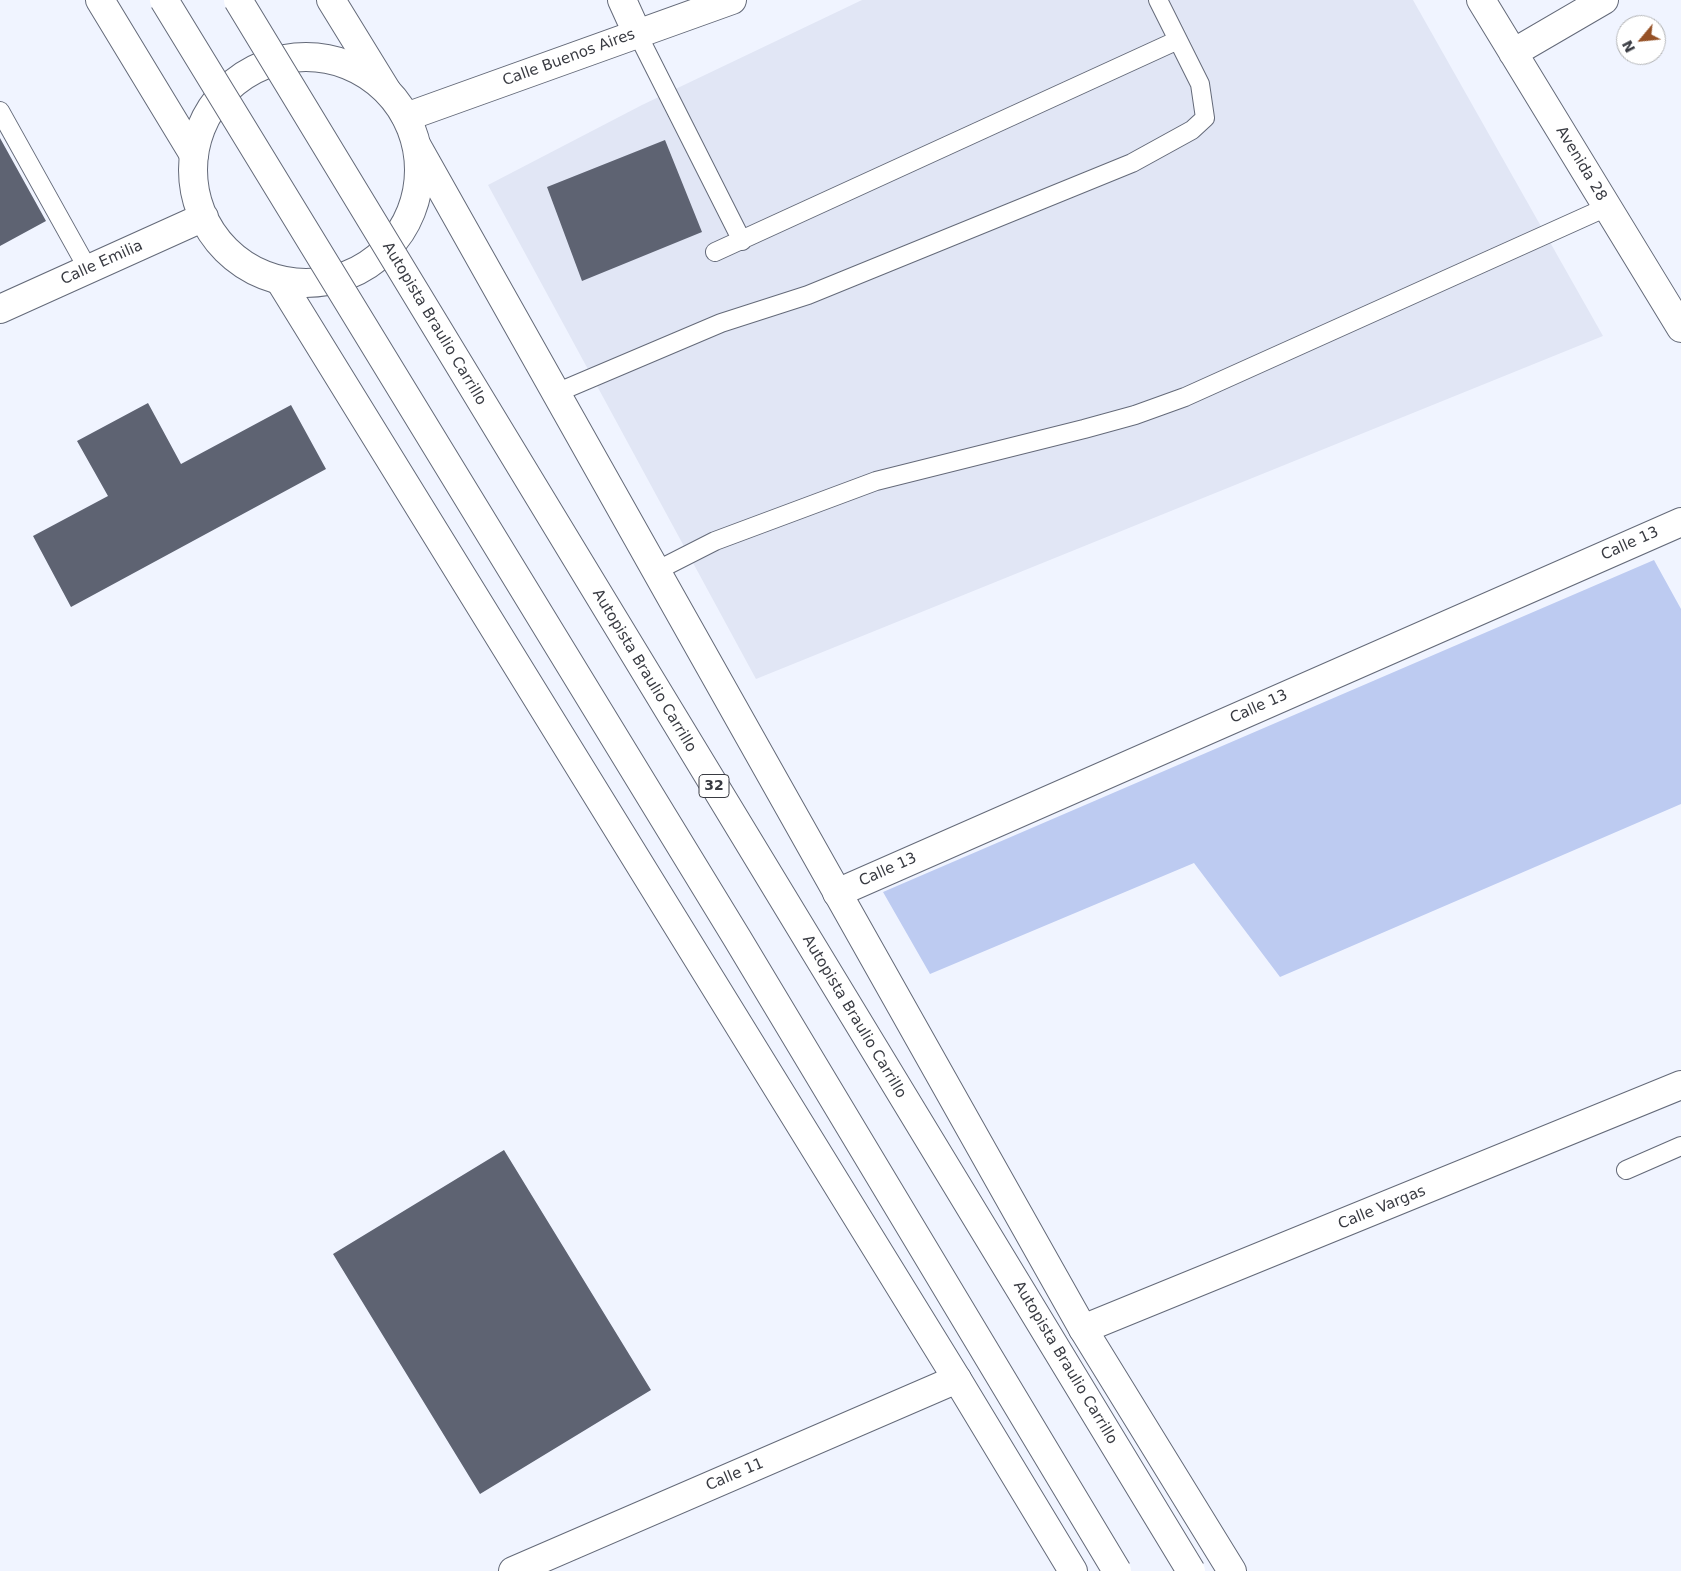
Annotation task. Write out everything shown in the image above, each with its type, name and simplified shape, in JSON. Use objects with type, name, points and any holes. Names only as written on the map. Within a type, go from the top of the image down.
[{"type":"main road","points":[[100,0],[194,155]]},
{"type":"main road","points":[[164,0],[737,938],[1117,1571]]},
{"type":"main road","name":"Autopista Braulio Carrillo","points":[[238,0],[1191,1571]]},
{"type":"main road","points":[[331,0],[387,91],[406,117],[417,146],[1083,1329],[1232,1571]]},
{"type":"main road","points":[[622,0],[637,33]]},
{"type":"main road","name":"Calle Buenos Aires","points":[[406,117],[732,0]]},
{"type":"main road","name":"Avenida 28","points":[[1481,0],[1681,328]]},
{"type":"main road","points":[[1513,53],[1604,0]]},
{"type":"main road","points":[[387,91],[362,72],[333,60],[301,57],[270,62],[242,76],[219,98],[203,125],[194,155],[194,187],[204,217],[221,244],[245,265],[280,281],[318,283],[354,274],[385,252],[408,221],[419,185],[417,146]]},
{"type":"main road","name":"Calle Emilia","points":[[2,303],[88,269],[204,217]]},
{"type":"main road","points":[[280,281],[957,1379],[1073,1571]]},
{"type":"main road","name":"Calle 13","points":[[837,893],[1681,522]]},
{"type":"main road","name":"Calle Vargas","points":[[1083,1329],[1681,1085]]},
{"type":"main road","name":"Calle 11","points":[[513,1571],[957,1379]]},
{"type":"lane","points":[[556,393],[721,322],[808,295],[1132,163],[1192,130],[1205,118],[1200,84],[1158,0]]},
{"type":"lane","points":[[637,33],[742,241]]},
{"type":"lane","points":[[715,252],[1178,40]]},
{"type":"lane","points":[[0,111],[88,269]]},
{"type":"lane","points":[[656,571],[715,541],[876,481],[1084,429],[1135,415],[1184,397],[1607,207]]},
{"type":"lane","points":[[1626,1170],[1681,1146]]},
{"type":"shaded area","points":[[862,0],[1413,0],[1603,336],[756,679],[488,185],[642,105]]},
{"type":"shaded area","points":[[1654,560],[1681,609],[1681,804],[1280,977],[1194,863],[930,974],[883,892]]},
{"type":"building","points":[[0,138],[46,221],[0,246]]},
{"type":"building","points":[[665,140],[702,232],[582,281],[547,187]]},
{"type":"building","points":[[148,403],[181,464],[291,405],[326,469],[71,607],[33,536],[108,496],[77,441]]},
{"type":"building","points":[[504,1150],[651,1390],[480,1494],[333,1254]]}]
